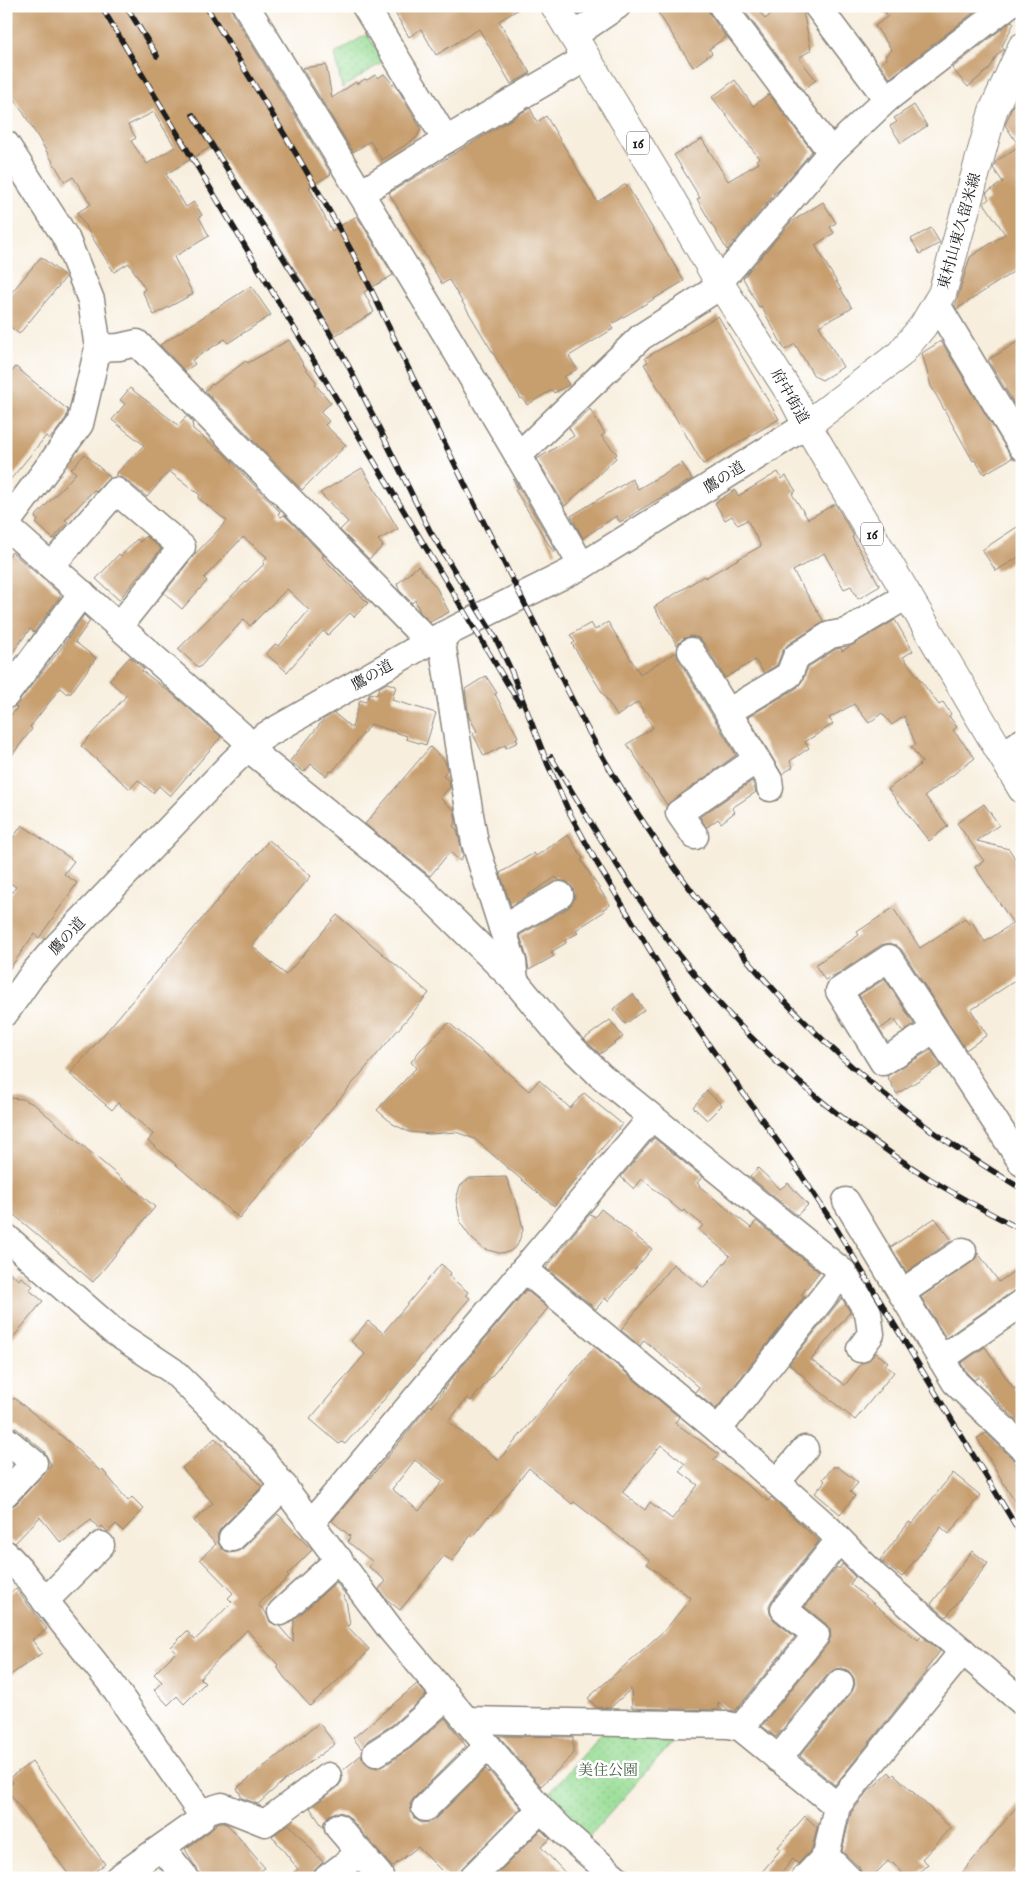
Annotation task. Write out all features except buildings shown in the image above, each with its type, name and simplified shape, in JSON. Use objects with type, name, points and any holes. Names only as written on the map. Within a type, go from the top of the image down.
[{"type":"main road","name":"府中街道","points":[[555,6],[659,178],[719,282],[793,398],[807,425],[908,595],[1012,748],[1022,789]]},
{"type":"main road","name":"東村山東久留米線","points":[[807,425],[900,354],[923,326],[942,294],[993,112],[1022,47]]},
{"type":"street","points":[[246,6],[518,456],[582,566]]},
{"type":"street","points":[[365,6],[446,140]]},
{"type":"street","points":[[360,193],[446,140],[579,47],[617,6]]},
{"type":"street","points":[[722,6],[832,152]]},
{"type":"street","points":[[818,6],[887,99]]},
{"type":"street","points":[[518,456],[641,338],[711,292],[832,152],[887,99],[1007,6]]},
{"type":"street","points":[[6,144],[66,238],[91,300],[98,348],[80,424],[6,525],[240,735],[259,757],[421,888],[515,981],[564,1040],[600,1075],[842,1272],[868,1312],[871,1334],[860,1349]]},
{"type":"street","points":[[936,304],[1022,447]]},
{"type":"street","points":[[98,348],[119,348],[137,343],[435,639],[476,843],[513,962],[515,981]]},
{"type":"street","name":"鷹の道","points":[[6,1012],[32,975],[56,947],[250,746],[266,735],[435,639],[582,566],[807,425]]},
{"type":"street","points":[[51,566],[116,491],[182,547],[119,626]]},
{"type":"street","points":[[6,695],[82,593]]},
{"type":"street","points":[[728,712],[789,675],[796,657],[830,635],[846,632],[908,595]]},
{"type":"street","points":[[692,651],[769,780],[770,788]]},
{"type":"street","points":[[695,836],[679,813],[756,760]]},
{"type":"street","points":[[502,928],[560,895]]},
{"type":"street","points":[[934,1028],[1022,1163]]},
{"type":"street","points":[[312,1522],[652,1118]]},
{"type":"street","points":[[846,1201],[955,1382],[1022,1447]]},
{"type":"street","points":[[6,1236],[113,1331],[173,1371],[262,1458],[312,1522],[391,1630],[541,1809],[616,1878]]},
{"type":"street","points":[[901,1293],[963,1251]]},
{"type":"street","points":[[524,1269],[718,1430],[827,1527],[875,1576],[1022,1702]]},
{"type":"street","points":[[718,1430],[842,1272]]},
{"type":"street","points":[[941,1359],[1022,1303]]},
{"type":"street","points":[[6,1440],[34,1462],[6,1494]]},
{"type":"street","points":[[777,1482],[804,1449]]},
{"type":"street","points":[[232,1538],[284,1486]]},
{"type":"street","points":[[741,1728],[816,1635],[784,1610],[839,1540]]},
{"type":"street","points":[[45,1601],[101,1545]]},
{"type":"street","points":[[281,1612],[339,1559]]},
{"type":"street","points":[[11,1569],[45,1601],[110,1682],[198,1808],[200,1820],[118,1878]]},
{"type":"street","points":[[805,1878],[826,1856],[836,1806],[963,1651]]},
{"type":"street","points":[[778,1759],[840,1683]]},
{"type":"street","points":[[376,1753],[401,1737],[447,1696]]},
{"type":"street","points":[[466,1720],[729,1725],[741,1728],[836,1806]]},
{"type":"street","points":[[425,1808],[488,1746]]},
{"type":"street","points":[[199,1813],[222,1806],[265,1823],[328,1776]]},
{"type":"street","points":[[472,1878],[541,1809]]},
{"type":"street","points":[[338,1827],[380,1876]]},
{"type":"street","points":[[162,1848],[186,1878]]},
{"type":"street","points":[[327,1878],[360,1853]]},
{"type":"street","points":[[826,1856],[848,1878]]},
{"type":"green space","points":[[367,34],[384,61],[342,88],[335,54]]},
{"type":"green space","name":"美住公園","points":[[604,1730],[680,1734],[587,1839],[546,1797]]},
{"type":"railway","points":[[101,6],[519,703]]},
{"type":"railway","points":[[126,6],[157,56]]},
{"type":"railway","points":[[206,6],[304,167],[359,265],[459,473],[575,706],[610,769],[652,835],[683,879],[752,965],[828,1045],[925,1126],[1022,1189]]},
{"type":"railway","points":[[193,115],[320,316],[348,365],[430,531],[496,639],[511,670],[548,765],[569,812],[597,863],[699,1031],[798,1170],[836,1228],[1022,1536]]},
{"type":"railway","points":[[551,757],[650,915],[712,996],[740,1026],[799,1082],[863,1134],[941,1186],[1022,1230]]}]
